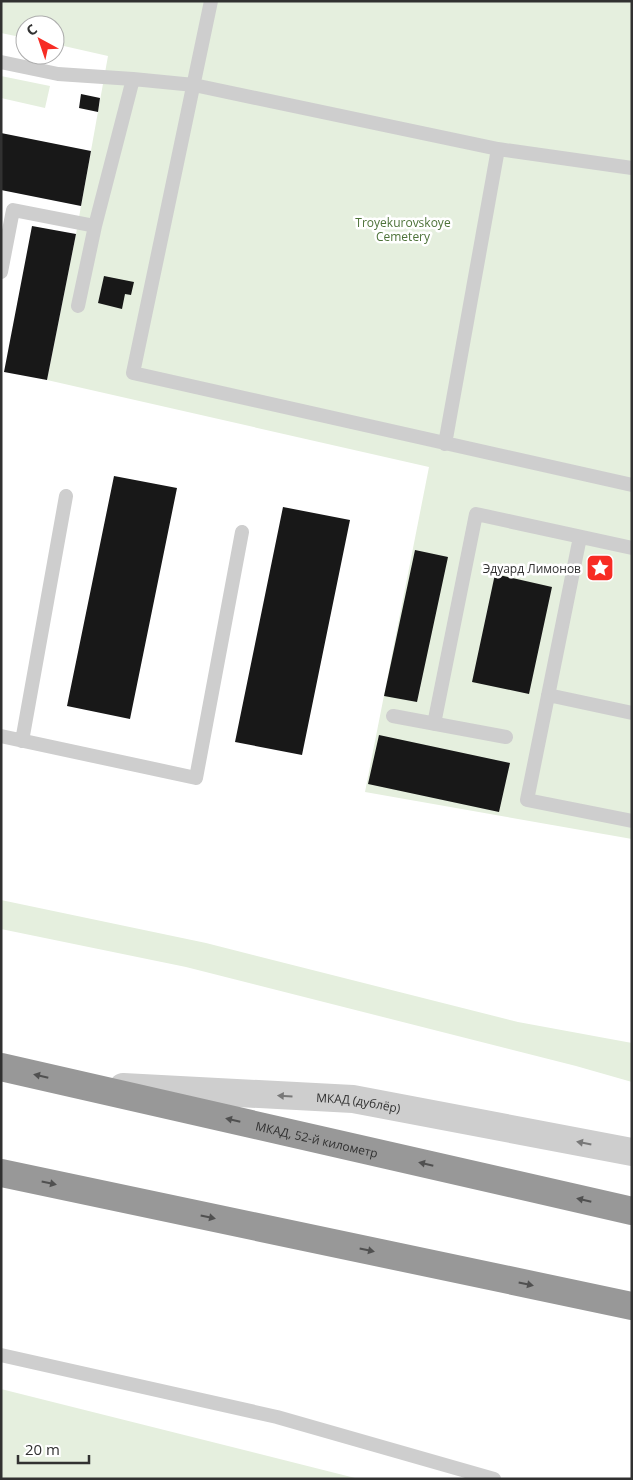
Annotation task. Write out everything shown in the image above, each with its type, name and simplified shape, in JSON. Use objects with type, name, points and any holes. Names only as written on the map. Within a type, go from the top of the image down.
[{"type":"highway","name":"МКАД, 52-й километр","points":[[1,1067],[632,1211]]},
{"type":"highway","points":[[1,1173],[632,1306]]},
{"type":"street","name":"МКАД (дублёр)","points":[[81,1085],[353,1099],[632,1152]]},
{"type":"lane","points":[[211,1],[133,373],[632,485]]},
{"type":"lane","points":[[1,62],[58,74],[133,79],[194,86],[498,149],[632,168]]},
{"type":"lane","points":[[78,306],[95,226],[133,79]]},
{"type":"lane","points":[[445,444],[498,149]]},
{"type":"lane","points":[[1,272],[13,210],[95,226]]},
{"type":"lane","points":[[22,741],[66,496]]},
{"type":"lane","points":[[434,724],[476,514],[632,548]]},
{"type":"lane","points":[[1,736],[196,778],[242,532]]},
{"type":"lane","points":[[580,537],[527,800],[632,821]]},
{"type":"lane","points":[[548,695],[632,713]]},
{"type":"lane","points":[[393,716],[506,737]]},
{"type":"lane","points":[[1,1355],[276,1417],[494,1479]]},
{"type":"green space","name":"Troyekurovskoye Cemetery","points":[[1,1],[632,1],[632,839],[365,792],[429,467],[47,380],[108,56],[65,46],[65,15],[15,15],[15,36],[1,33]]},
{"type":"green space","points":[[1,76],[50,86],[45,108],[1,98]]},
{"type":"green space","points":[[1,900],[206,943],[518,1022],[632,1043],[632,1082],[576,1066],[186,967],[1,929]]},
{"type":"green space","points":[[1,1389],[359,1479],[1,1479]]},
{"type":"building","points":[[81,94],[100,98],[98,112],[79,108]]},
{"type":"building","points":[[1,133],[91,151],[81,206],[1,190]]},
{"type":"building","points":[[32,226],[76,234],[47,380],[4,372]]},
{"type":"building","points":[[104,276],[134,282],[131,295],[125,294],[122,309],[98,303]]},
{"type":"building","points":[[114,476],[177,488],[130,719],[67,706]]},
{"type":"building","points":[[283,507],[350,520],[302,755],[235,742]]},
{"type":"building","points":[[415,550],[448,557],[417,702],[384,696]]},
{"type":"building","points":[[495,574],[552,587],[529,694],[472,682]]},
{"type":"building","points":[[379,735],[510,763],[499,812],[368,784]]},
{"type":"place","name":"Эдуард Лимонов","points":[[600,568]]}]
